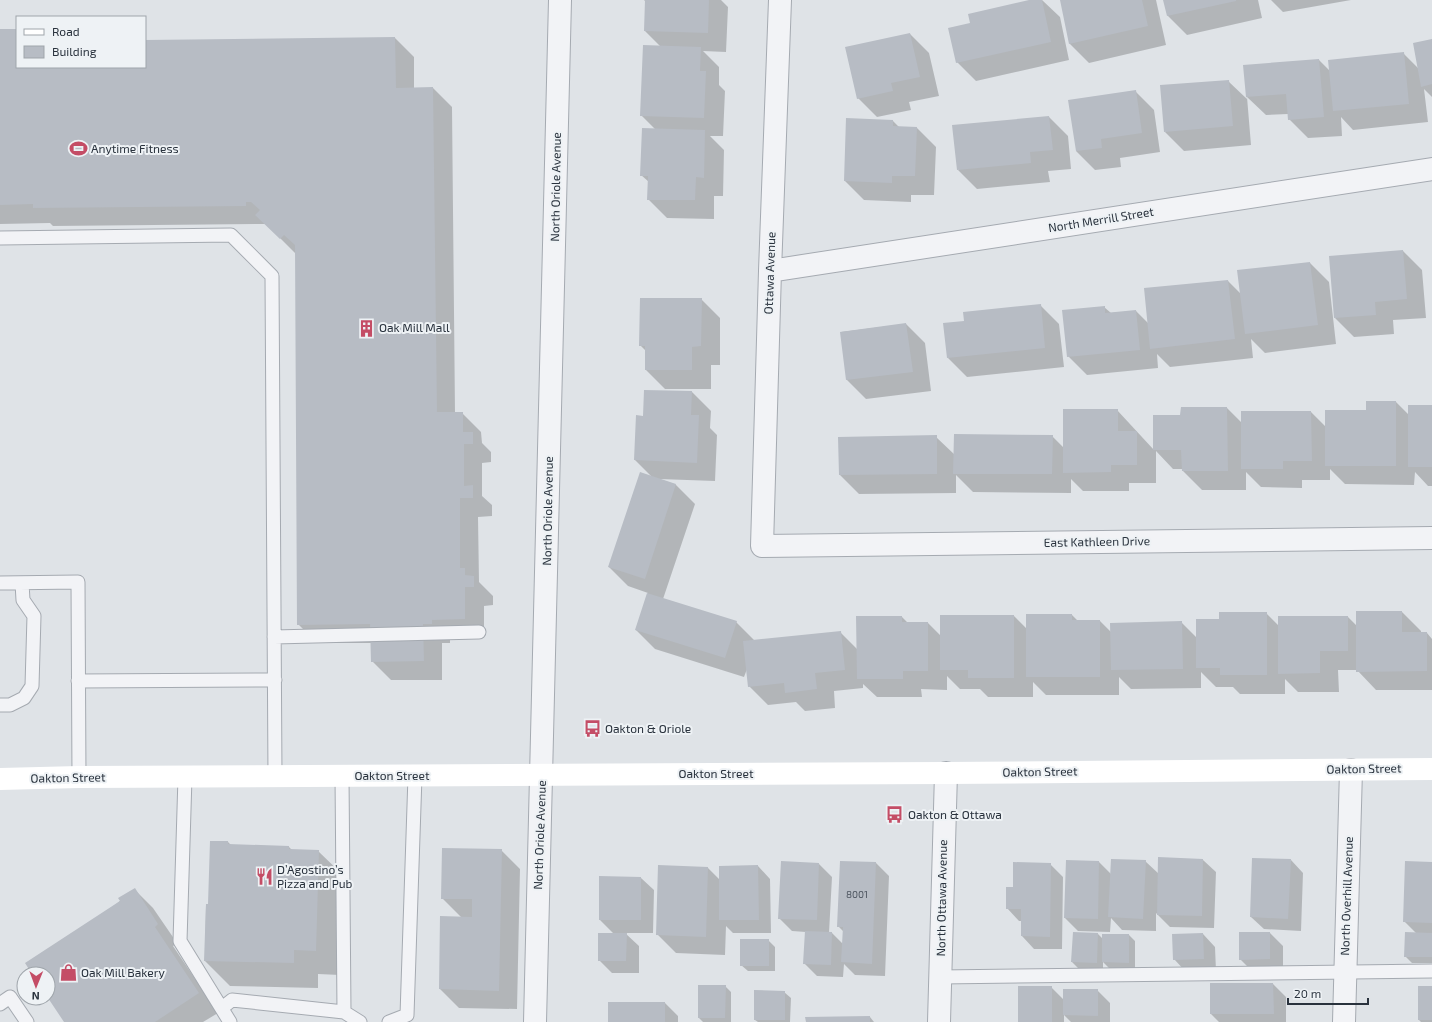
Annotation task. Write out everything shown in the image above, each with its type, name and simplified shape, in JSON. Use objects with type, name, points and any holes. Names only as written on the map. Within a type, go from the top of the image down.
[{"type":"main road","name":"Oakton Street","points":[[0,779],[79,777],[946,773],[1432,768]]},
{"type":"street","name":"North Oriole Avenue","points":[[535,1022],[560,0]]},
{"type":"street","name":"Ottawa Avenue","points":[[762,546],[780,0]]},
{"type":"street","name":"North Merrill Street","points":[[770,271],[1432,169]]},
{"type":"street","name":"East Kathleen Drive","points":[[762,546],[1432,538]]},
{"type":"street","name":"North Overhill Avenue","points":[[1344,1022],[1351,770]]},
{"type":"street","name":"North Ottawa Avenue","points":[[939,1022],[946,773]]},
{"type":"lane","points":[[0,238],[231,235],[272,276],[275,777]]},
{"type":"lane","points":[[0,583],[78,582],[79,777]]},
{"type":"lane","points":[[0,705],[10,705],[24,698],[32,686],[34,616],[23,600],[22,583]]},
{"type":"lane","points":[[274,637],[479,632]]},
{"type":"lane","points":[[78,682],[275,680]]},
{"type":"lane","points":[[342,776],[344,1012]]},
{"type":"lane","points":[[389,1022],[407,1015],[415,776]]},
{"type":"lane","points":[[185,777],[180,941],[230,1022]]},
{"type":"lane","points":[[940,976],[1432,971]]},
{"type":"lane","points":[[0,1004],[10,997],[27,1022]]},
{"type":"lane","points":[[222,1008],[232,1000],[344,1012],[360,1022]]},
{"type":"building","points":[[645,0],[709,0],[708,33],[644,31]]},
{"type":"building","points":[[1029,0],[1042,0],[1051,42],[956,63],[948,28],[970,23],[968,14]]},
{"type":"building","points":[[1060,0],[1142,0],[1148,26],[1069,44]]},
{"type":"building","points":[[1163,0],[1236,0],[1236,1],[1167,16]]},
{"type":"building","name":"Oak Mill Mall","points":[[0,29],[16,29],[16,68],[146,68],[146,40],[395,37],[396,88],[433,87],[437,412],[463,412],[463,432],[473,432],[473,444],[464,444],[464,486],[473,485],[473,498],[460,498],[460,568],[465,568],[465,575],[474,576],[474,587],[465,587],[465,619],[432,620],[432,624],[423,624],[424,661],[371,662],[370,624],[297,625],[295,245],[284,235],[280,239],[255,215],[260,210],[251,202],[246,202],[246,206],[33,208],[33,204],[0,205]]},
{"type":"building","points":[[910,33],[920,77],[891,83],[893,91],[857,99],[845,47]]},
{"type":"building","points":[[1432,39],[1432,84],[1421,87],[1413,43]]},
{"type":"building","points":[[643,45],[701,47],[700,71],[706,71],[704,118],[640,116]]},
{"type":"building","points":[[1404,52],[1409,104],[1333,111],[1328,60]]},
{"type":"building","points":[[1319,59],[1324,117],[1288,120],[1286,94],[1246,97],[1243,65]]},
{"type":"building","points":[[1229,80],[1233,126],[1164,132],[1160,85]]},
{"type":"building","points":[[1136,90],[1142,133],[1101,139],[1102,148],[1076,151],[1068,100]]},
{"type":"building","points":[[1049,116],[1053,150],[1030,152],[1031,163],[957,170],[952,125]]},
{"type":"building","points":[[846,118],[893,120],[893,126],[917,127],[915,176],[892,176],[892,183],[844,181]]},
{"type":"building","points":[[642,128],[705,130],[704,178],[696,177],[695,200],[647,200],[648,176],[640,176]]},
{"type":"building","points":[[1403,250],[1407,299],[1375,302],[1376,315],[1334,318],[1329,256]]},
{"type":"building","points":[[1310,262],[1318,325],[1245,334],[1237,270]]},
{"type":"building","points":[[1228,280],[1235,339],[1150,349],[1144,288]]},
{"type":"building","points":[[640,298],[702,298],[701,346],[692,347],[692,370],[645,370],[645,346],[639,346]]},
{"type":"building","points":[[1041,304],[1045,348],[947,358],[943,323],[964,321],[963,312]]},
{"type":"building","points":[[1105,306],[1105,313],[1136,310],[1140,350],[1067,357],[1062,310]]},
{"type":"building","points":[[906,323],[913,372],[846,380],[840,332]]},
{"type":"building","points":[[644,390],[692,391],[691,415],[699,415],[697,463],[634,460],[636,415],[643,416]]},
{"type":"building","points":[[1366,401],[1396,401],[1396,466],[1325,466],[1325,410],[1366,410]]},
{"type":"building","points":[[1408,405],[1432,405],[1432,467],[1408,467]]},
{"type":"building","points":[[1181,407],[1227,407],[1228,471],[1182,471],[1181,450],[1153,450],[1153,415],[1180,415]]},
{"type":"building","points":[[1063,409],[1118,409],[1118,431],[1137,431],[1137,465],[1111,465],[1111,472],[1063,473]]},
{"type":"building","points":[[1241,411],[1311,411],[1312,461],[1283,461],[1283,469],[1241,469]]},
{"type":"building","points":[[954,434],[1053,435],[1052,474],[953,474]]},
{"type":"building","points":[[937,435],[937,474],[839,475],[838,437]]},
{"type":"building","points":[[640,472],[676,484],[645,579],[608,567]]},
{"type":"building","points":[[647,593],[737,621],[725,658],[635,630]]},
{"type":"building","points":[[1356,611],[1402,611],[1402,632],[1427,632],[1427,671],[1356,672]]},
{"type":"building","points":[[1219,612],[1267,612],[1267,675],[1220,675],[1220,668],[1196,668],[1196,619],[1219,619]]},
{"type":"building","points":[[1026,614],[1072,614],[1072,620],[1100,620],[1100,677],[1026,677]]},
{"type":"building","points":[[940,615],[1014,615],[1014,678],[968,678],[968,670],[940,670]]},
{"type":"building","points":[[856,616],[902,616],[902,622],[928,622],[928,671],[903,671],[903,679],[857,679]]},
{"type":"building","points":[[1278,616],[1348,616],[1348,651],[1320,651],[1320,673],[1278,674]]},
{"type":"building","points":[[1182,621],[1183,669],[1111,670],[1110,623]]},
{"type":"building","points":[[841,631],[845,670],[815,673],[817,689],[785,693],[784,683],[748,687],[743,641]]},
{"type":"building","name":"D’Agostino’s Pizza and Pub","points":[[210,841],[228,841],[228,844],[289,846],[289,849],[319,850],[316,951],[294,950],[294,963],[204,961]]},
{"type":"building","points":[[442,848],[502,849],[499,991],[439,989],[440,916],[472,917],[472,899],[441,899]]},
{"type":"building","points":[[1158,857],[1203,859],[1202,916],[1157,915]]},
{"type":"building","points":[[1252,858],[1291,859],[1288,919],[1250,917]]},
{"type":"building","points":[[1111,859],[1146,860],[1143,919],[1108,917]]},
{"type":"building","points":[[1066,860],[1099,861],[1098,919],[1064,918]]},
{"type":"building","points":[[781,861],[819,863],[817,920],[778,919]]},
{"type":"building","points":[[840,861],[876,862],[872,964],[841,962],[843,927],[837,927]]},
{"type":"building","points":[[1405,861],[1432,862],[1432,923],[1403,922]]},
{"type":"building","points":[[1013,862],[1051,863],[1050,937],[1021,936],[1021,909],[1006,909],[1006,887],[1013,887]]},
{"type":"building","points":[[658,865],[708,867],[706,937],[656,935]]},
{"type":"building","points":[[758,865],[759,920],[719,920],[719,866]]},
{"type":"building","points":[[599,876],[641,877],[641,920],[599,920]]},
{"type":"building","points":[[135,888],[158,924],[155,927],[199,993],[155,1022],[64,1022],[53,1006],[56,1006],[56,966],[27,966],[25,963],[120,901],[118,898]]},
{"type":"building","points":[[805,931],[832,932],[831,965],[803,964]]},
{"type":"building","points":[[1073,932],[1098,933],[1097,963],[1071,962]]},
{"type":"building","points":[[1239,932],[1270,932],[1270,959],[1239,960]]},
{"type":"building","points":[[1405,932],[1432,933],[1432,957],[1404,957]]},
{"type":"building","points":[[598,933],[627,933],[626,961],[598,961]]},
{"type":"building","points":[[1203,933],[1204,959],[1173,960],[1172,934]]},
{"type":"building","points":[[1102,934],[1129,934],[1129,963],[1102,962]]},
{"type":"building","points":[[740,939],[769,939],[769,966],[740,966]]},
{"type":"building","points":[[1210,983],[1273,983],[1274,1014],[1210,1014]]},
{"type":"building","points":[[698,985],[726,985],[725,1018],[698,1018]]},
{"type":"building","points":[[1018,986],[1052,986],[1052,1022],[1018,1022]]},
{"type":"building","points":[[1418,986],[1432,986],[1432,1020],[1418,1020]]},
{"type":"building","points":[[1063,989],[1098,989],[1098,1016],[1063,1015]]},
{"type":"building","points":[[754,990],[785,991],[785,1020],[754,1020]]},
{"type":"building","points":[[608,1002],[665,1002],[665,1022],[608,1022]]},
{"type":"building","points":[[870,1016],[870,1022],[806,1022],[805,1017]]},
{"type":"place","name":"Anytime Fitness","points":[[78,149]]},
{"type":"place","name":"Oak Mill Mall","points":[[366,328]]},
{"type":"place","name":"Oakton & Oriole","points":[[592,729]]},
{"type":"place","name":"Oakton & Ottawa","points":[[895,815]]},
{"type":"place","name":"D’Agostino’s Pizza and Pub","points":[[264,877]]},
{"type":"place","name":"Oak Mill Bakery","points":[[68,973]]}]
